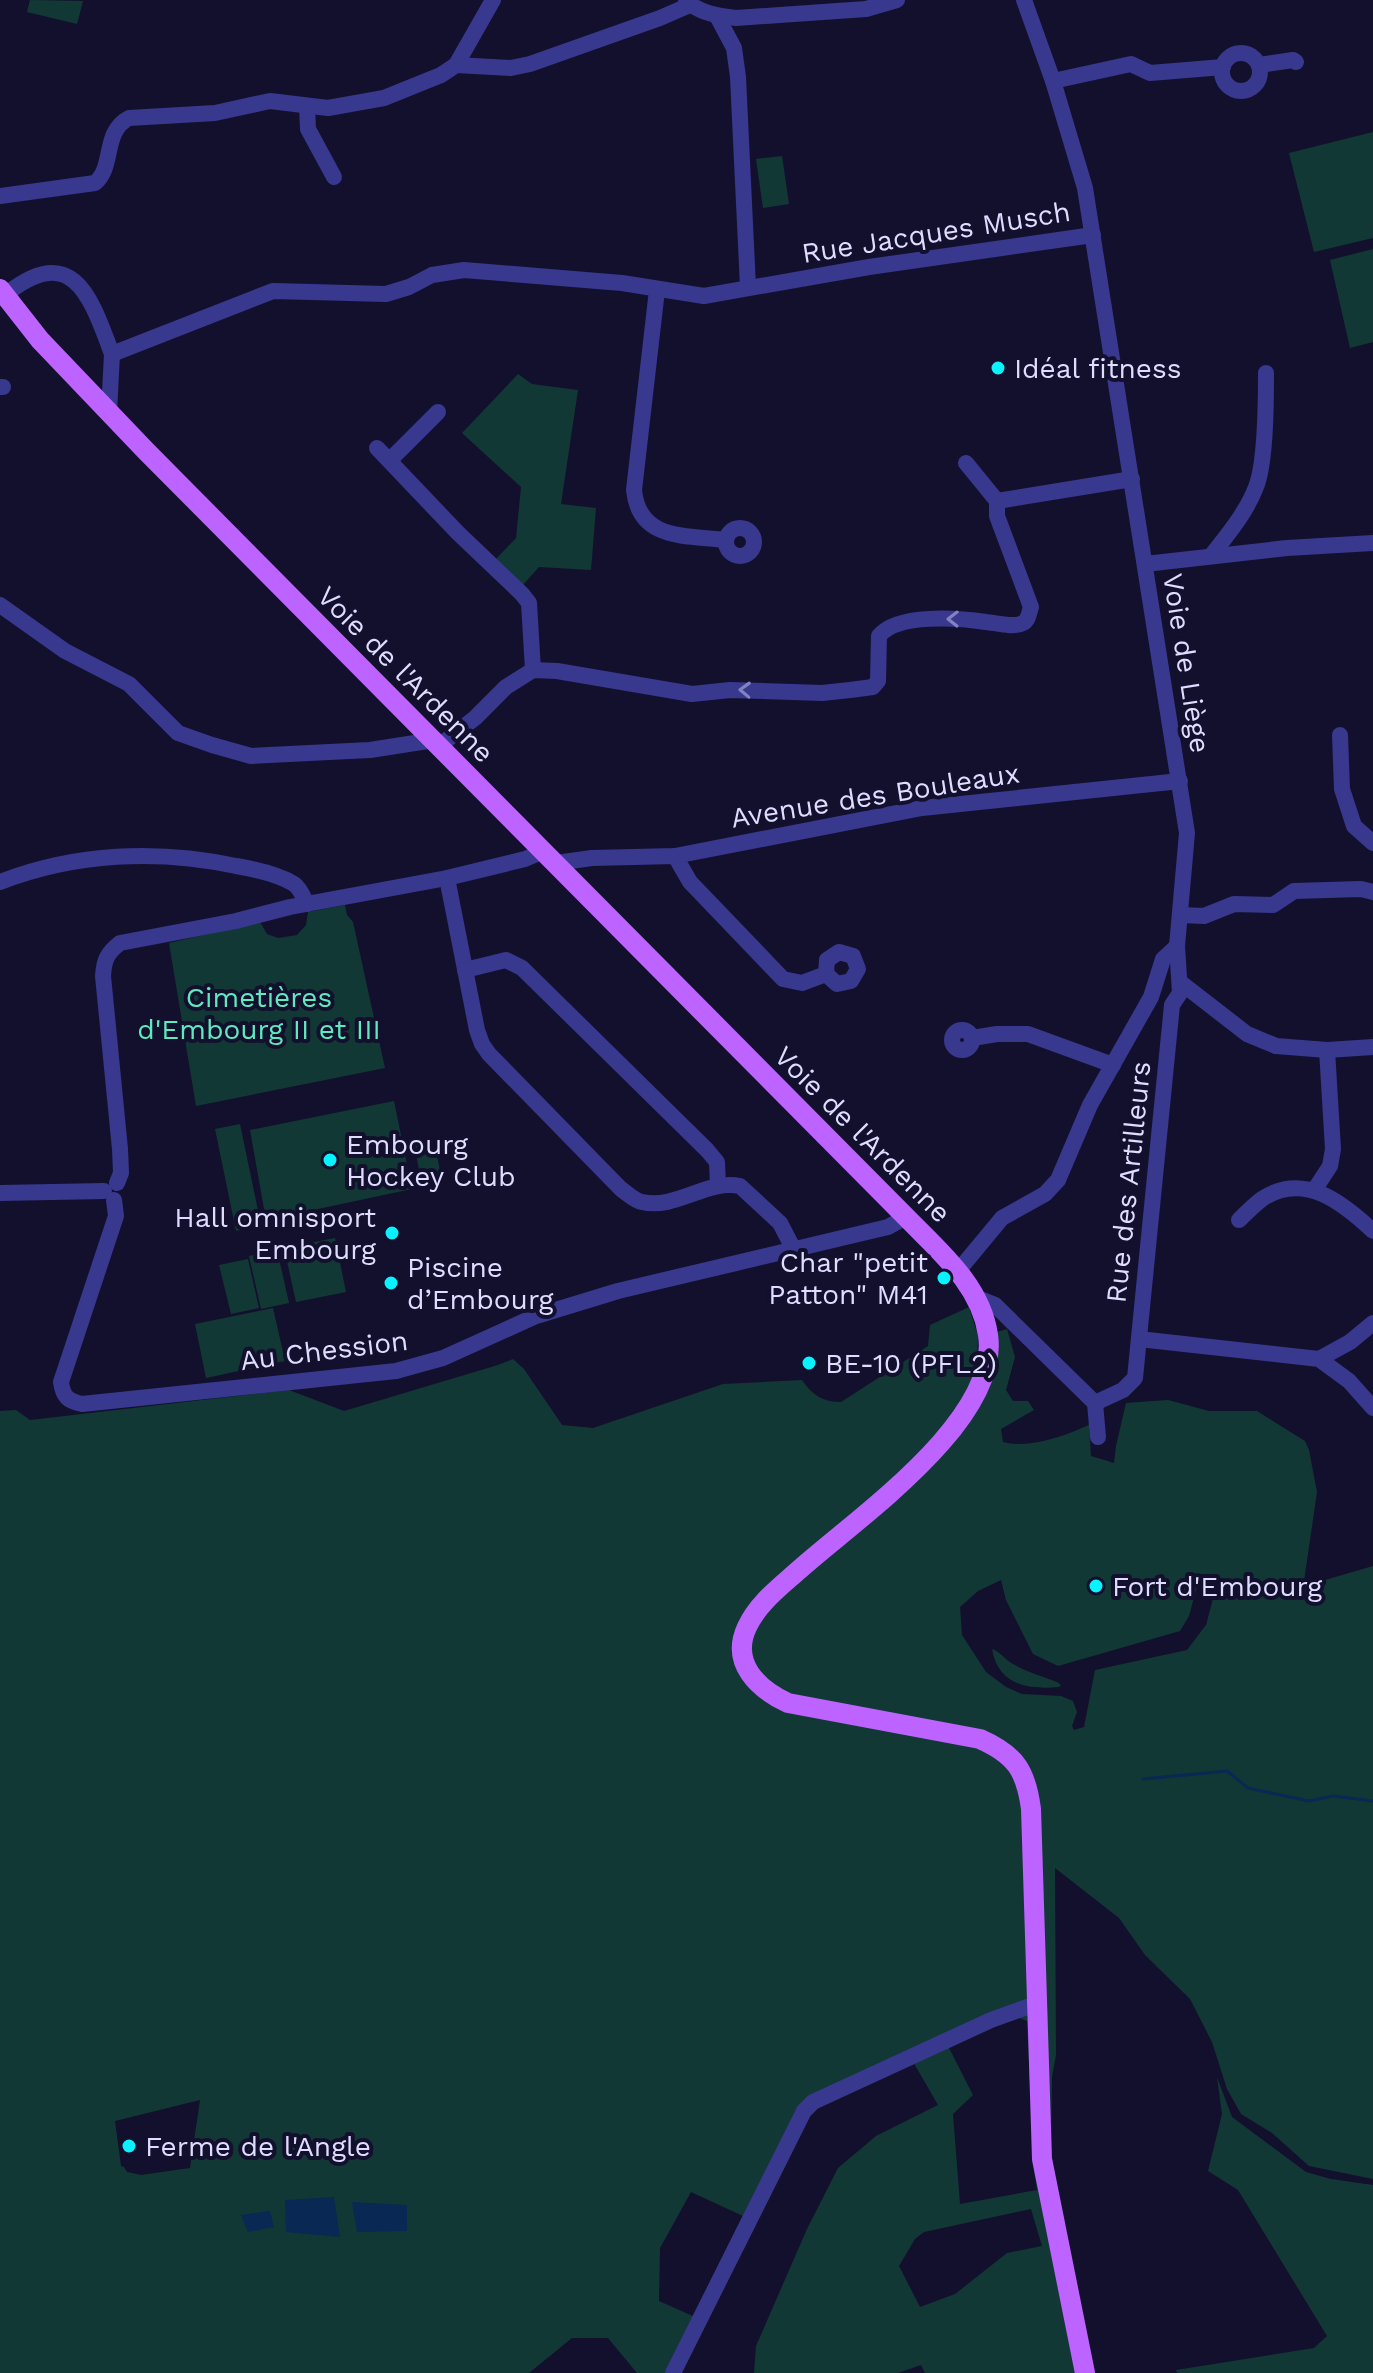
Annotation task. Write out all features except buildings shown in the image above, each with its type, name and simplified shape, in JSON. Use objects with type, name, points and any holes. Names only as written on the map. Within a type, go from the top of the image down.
[{"type":"main road","name":"Voie de l'Ardenne","points":[[2,292],[40,340],[109,412],[906,1217],[958,1271],[975,1297],[984,1318],[989,1347],[984,1379],[972,1405],[959,1424],[930,1454],[769,1597],[745,1631],[742,1650],[745,1666],[753,1680],[767,1693],[788,1703],[980,1739],[999,1748],[1019,1766],[1031,1809],[1042,2159],[1085,2373]]},
{"type":"street","points":[[0,196],[95,183],[104,174],[115,130],[129,118],[215,113],[270,101],[328,108],[384,98],[441,75],[456,65],[493,0]]},
{"type":"street","points":[[456,65],[511,68],[530,64],[688,2],[717,16],[736,18],[897,0]]},
{"type":"street","name":"Voie de Liège","points":[[958,1271],[1002,1218],[1045,1194],[1055,1184],[1090,1105],[1151,997],[1163,959],[1177,946],[1188,848],[1180,781],[1085,188],[1053,81],[1024,0]]},
{"type":"street","points":[[717,16],[734,48],[738,77],[748,287]]},
{"type":"street","points":[[1243,53],[1253,57],[1259,65],[1259,80],[1255,86],[1241,91],[1226,84],[1223,67],[1231,56],[1243,53]]},
{"type":"street","points":[[1259,65],[1296,62]]},
{"type":"street","points":[[1053,81],[1131,64],[1150,73],[1223,67]]},
{"type":"street","points":[[307,107],[308,129],[334,177]]},
{"type":"street","name":"Rue Jacques Musch","points":[[112,354],[273,291],[386,294],[432,275],[464,270],[622,283],[704,296],[748,287],[792,287],[869,267],[1093,235]]},
{"type":"street","points":[[2,292],[38,275],[52,272],[69,277],[91,301],[112,354],[109,412]]},
{"type":"street","points":[[657,290],[634,490],[636,507],[648,524],[658,530],[726,540]]},
{"type":"street","points":[[1211,556],[1241,518],[1257,484],[1266,407],[1266,373]]},
{"type":"street","points":[[438,412],[384,454],[529,603],[533,670]]},
{"type":"street","points":[[0,605],[65,651],[129,684],[178,733],[251,756],[436,743],[467,725],[506,687],[533,670],[557,671],[692,694],[730,690],[822,693],[873,687],[878,681],[879,636],[893,625],[957,618],[1012,624],[1023,623],[1028,618],[1031,607],[997,516],[997,501],[966,463]]},
{"type":"street","points":[[997,501],[1132,479]]},
{"type":"street","points":[[1145,564],[1287,548],[1373,543]]},
{"type":"street","points":[[1340,735],[1342,789],[1354,826],[1373,843]]},
{"type":"street","name":"Avenue des Bouleaux","points":[[112,1192],[121,1173],[120,1149],[103,976],[109,951],[120,943],[516,862],[550,857],[675,856],[922,808],[1180,781]]},
{"type":"street","points":[[0,882],[27,872],[80,860],[142,855],[200,858],[250,869],[297,885],[307,904]]},
{"type":"street","points":[[675,856],[690,882],[783,979],[802,983],[826,974]]},
{"type":"street","points":[[447,878],[482,1044],[621,1189],[640,1202],[663,1203],[718,1186],[740,1186],[780,1223],[794,1250]]},
{"type":"street","points":[[1181,915],[1204,916],[1234,904],[1273,905],[1294,891],[1361,889],[1373,892]]},
{"type":"street","name":"Rue des Artilleurs","points":[[1095,1403],[1123,1390],[1135,1378],[1172,1005],[1180,993],[1177,946]]},
{"type":"street","points":[[465,970],[506,960],[522,968],[707,1150],[717,1162],[718,1186]]},
{"type":"street","points":[[1180,982],[1247,1034],[1276,1046],[1327,1050],[1373,1047]]},
{"type":"street","points":[[972,1038],[1028,1034],[1113,1065]]},
{"type":"street","points":[[1315,1189],[1330,1166],[1333,1149],[1327,1050]]},
{"type":"street","points":[[1239,1220],[1263,1198],[1286,1189],[1315,1189],[1354,1213],[1373,1231]]},
{"type":"street","points":[[0,1193],[112,1192]]},
{"type":"street","name":"Au Chession","points":[[112,1192],[116,1216],[61,1382],[64,1396],[71,1402],[82,1404],[396,1371],[443,1358],[536,1316],[604,1295],[888,1227],[906,1217]]},
{"type":"street","points":[[975,1297],[995,1305],[1095,1403],[1098,1437]]},
{"type":"street","points":[[1319,1359],[1350,1342],[1373,1323]]},
{"type":"street","points":[[1139,1339],[1319,1359],[1349,1381],[1373,1408]]},
{"type":"street","points":[[672,2372],[804,2111],[813,2102],[977,2027],[1038,2003]]},
{"type":"green space","points":[[30,0],[83,1],[77,24],[27,12]]},
{"type":"green space","points":[[1373,132],[1373,238],[1314,252],[1289,153]]},
{"type":"green space","points":[[782,156],[789,204],[763,208],[756,159]]},
{"type":"green space","points":[[1373,249],[1373,342],[1350,348],[1330,260]]},
{"type":"green space","points":[[518,374],[532,384],[578,390],[561,504],[596,508],[591,570],[539,567],[522,586],[495,560],[516,538],[521,487],[462,433]]},
{"type":"green space","name":"Cimetières d'Embourg II et III","points":[[345,905],[347,915],[353,922],[385,1068],[196,1106],[169,943],[260,922],[267,934],[278,938],[297,935],[306,925],[308,912]]},
{"type":"green space","name":"Embourg Hockey Club","points":[[394,1101],[412,1189],[266,1220],[250,1130]]},
{"type":"green space","points":[[240,1124],[261,1225],[236,1231],[215,1129]]},
{"type":"green space","points":[[434,1141],[443,1186],[423,1190],[414,1144]]},
{"type":"green space","points":[[335,1238],[346,1292],[296,1302],[284,1248]]},
{"type":"green space","points":[[277,1250],[289,1303],[261,1309],[249,1256]]},
{"type":"green space","points":[[248,1259],[259,1308],[231,1314],[219,1265]]},
{"type":"green space","points":[[969,1307],[978,1336],[977,1362],[997,1362],[997,1332],[1007,1329],[1015,1357],[1006,1390],[1013,1401],[1028,1401],[1034,1410],[1001,1429],[1003,1442],[1035,1443],[1089,1425],[1091,1456],[1114,1463],[1126,1403],[1168,1400],[1209,1411],[1257,1411],[1305,1441],[1309,1450],[1317,1492],[1304,1581],[1308,1585],[1373,1566],[1373,2179],[1309,2166],[1272,2133],[1241,2114],[1227,2089],[1212,2042],[1190,1999],[1145,1955],[1119,1918],[1055,1868],[1056,2055],[1052,2077],[1051,2161],[1081,2373],[925,2373],[921,2365],[898,2373],[754,2373],[756,2346],[807,2229],[838,2168],[876,2136],[938,2105],[908,2053],[807,2100],[743,2216],[691,2192],[660,2248],[659,2301],[695,2317],[668,2373],[637,2373],[608,2338],[572,2338],[529,2373],[0,2373],[0,1411],[16,1410],[30,1420],[289,1390],[344,1411],[513,1359],[524,1369],[562,1425],[593,1428],[723,1384],[802,1380],[818,1397],[841,1402],[928,1346],[930,1325]],"holes":[[[1001,1580],[1006,1600],[1033,1654],[1058,1666],[1180,1631],[1189,1616],[1198,1582],[1218,1580],[1206,1625],[1187,1650],[1095,1670],[1084,1727],[1074,1730],[1072,1726],[1077,1712],[1073,1701],[1061,1696],[1022,1694],[986,1672],[962,1635],[960,1607],[978,1591]],[[1014,2016],[1027,2021],[1037,2190],[960,2204],[953,2114],[973,2095],[948,2046]],[[200,2100],[190,2168],[141,2175],[127,2172],[121,2166],[115,2121]],[[1031,2209],[1042,2246],[1007,2253],[955,2294],[920,2307],[899,2266],[915,2239],[924,2232]]]},
{"type":"green space","points":[[273,1308],[285,1361],[206,1378],[195,1324]]},
{"type":"green space","points":[[992,1649],[1018,1667],[1061,1685],[1036,1687],[1016,1683],[1001,1671]]},
{"type":"green space","points":[[1217,2077],[1232,2117],[1306,2172],[1373,2185],[1373,2373],[1177,2373],[1176,2370],[1314,2348],[1327,2336],[1238,2190],[1208,2171],[1222,2114]]},
{"type":"water","points":[[334,2197],[340,2237],[286,2232],[285,2200]]},
{"type":"water","points":[[352,2202],[407,2205],[407,2231],[357,2232]]},
{"type":"water","points":[[270,2211],[274,2227],[248,2232],[241,2215]]},
{"type":"waterway","points":[[1143,1779],[1227,1771],[1248,1788],[1309,1801],[1333,1796],[1373,1801]]},
{"type":"place","name":"Idéal fitness","points":[[998,368]]},
{"type":"place","name":"Embourg Hockey Club","points":[[330,1160]]},
{"type":"place","name":"Hall omnisport Embourg","points":[[392,1233]]},
{"type":"place","name":"Char \"petit Patton\" M41","points":[[944,1278]]},
{"type":"place","name":"Piscine d’Embourg","points":[[391,1283]]},
{"type":"place","name":"BE-10 (PFL2)","points":[[809,1363]]},
{"type":"place","name":"Fort d'Embourg","points":[[1096,1586]]},
{"type":"place","name":"Ferme de l'Angle","points":[[129,2146]]}]
